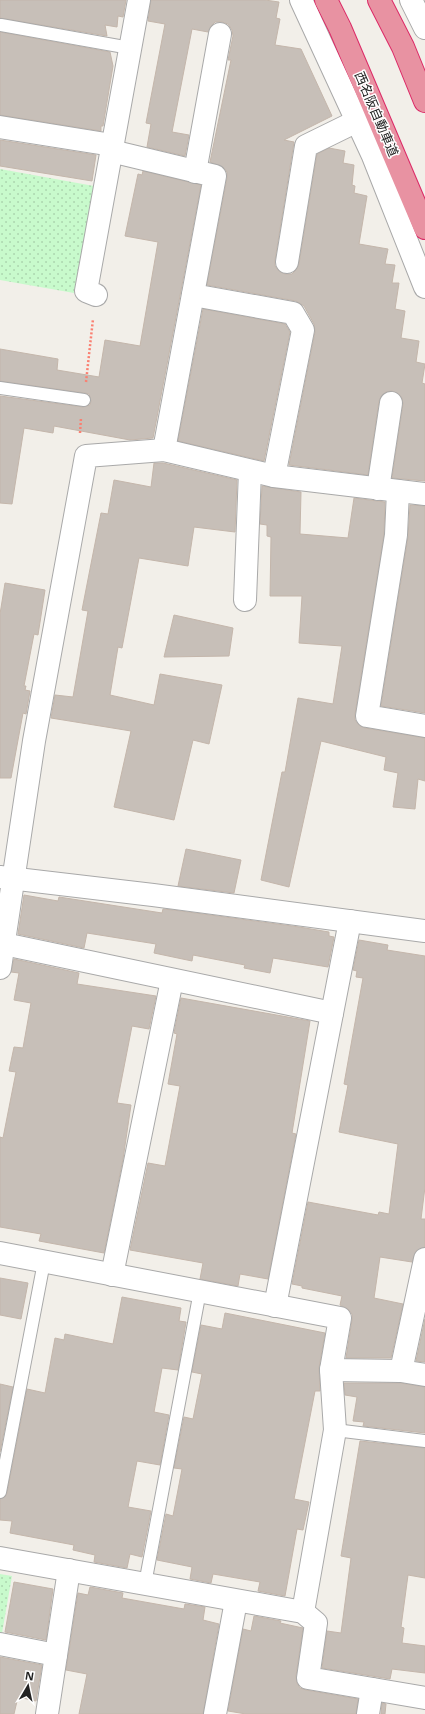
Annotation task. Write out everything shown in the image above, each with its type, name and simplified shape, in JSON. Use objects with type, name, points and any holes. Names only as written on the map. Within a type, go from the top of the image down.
[{"type":"highway","name":"西名阪自動車道","points":[[326,0],[340,28],[425,228]]},
{"type":"highway","points":[[379,0],[403,48],[425,101]]},
{"type":"street","points":[[96,295],[86,291],[139,0]]},
{"type":"street","points":[[302,0],[373,156],[425,287]]},
{"type":"street","points":[[412,0],[425,28]]},
{"type":"street","points":[[195,172],[220,34]]},
{"type":"street","points":[[287,262],[306,146],[357,121]]},
{"type":"street","points":[[0,127],[112,148],[195,172],[215,176],[164,450]]},
{"type":"street","points":[[192,295],[293,313],[303,330],[274,476]]},
{"type":"street","points":[[390,403],[388,490],[396,535],[367,716],[425,726]]},
{"type":"street","points":[[0,968],[4,944],[7,877],[34,741],[86,456],[164,450],[274,476],[425,494]]},
{"type":"street","points":[[245,600],[250,471]]},
{"type":"street","points":[[7,877],[425,931]]},
{"type":"street","points":[[275,1306],[350,921]]},
{"type":"street","points":[[4,944],[332,1013]]},
{"type":"street","points":[[112,1275],[172,980]]},
{"type":"street","points":[[0,1254],[340,1318],[331,1370],[335,1430],[303,1612]]},
{"type":"street","points":[[400,1371],[425,1259]]},
{"type":"street","points":[[331,1370],[400,1371],[425,1375]]},
{"type":"street","points":[[0,1558],[303,1612],[316,1623],[308,1678],[425,1698]]},
{"type":"street","points":[[47,1714],[69,1570]]},
{"type":"street","points":[[215,1714],[236,1601]]},
{"type":"street","points":[[0,1644],[56,1655]]},
{"type":"street","points":[[368,1714],[372,1689]]},
{"type":"lane","points":[[2,25],[130,48]]},
{"type":"lane","points":[[0,388],[84,400]]},
{"type":"lane","points":[[0,1492],[44,1262]]},
{"type":"lane","points":[[145,1584],[200,1292]]},
{"type":"lane","points":[[335,1430],[425,1441]]},
{"type":"path","points":[[86,456],[79,437],[96,295]]},
{"type":"green space","points":[[0,169],[94,186],[74,293],[0,280]]},
{"type":"green space","points":[[0,1574],[12,1576],[2,1633],[0,1633]]},
{"type":"building","points":[[0,0],[126,0],[123,17],[118,16],[117,27],[105,25],[107,36],[0,18]]},
{"type":"building","points":[[151,0],[265,0],[279,2],[276,18],[280,19],[275,45],[301,49],[332,116],[284,140],[294,142],[275,266],[279,271],[285,274],[292,274],[299,264],[317,154],[329,148],[345,151],[343,163],[354,165],[352,185],[355,186],[354,193],[367,196],[359,244],[388,249],[385,264],[395,265],[392,283],[399,283],[395,309],[405,311],[401,338],[419,341],[416,362],[425,364],[422,383],[425,384],[425,481],[392,478],[403,404],[402,398],[399,394],[392,391],[386,392],[382,395],[379,401],[368,475],[289,465],[315,332],[314,324],[304,306],[296,301],[207,285],[227,178],[227,172],[223,167],[210,162],[231,60],[228,60],[233,36],[232,30],[228,24],[222,22],[215,22],[208,32],[192,29],[172,132],[189,135],[185,156],[147,147],[151,124],[146,123],[165,24],[148,21]]},
{"type":"building","points":[[0,32],[110,52],[113,66],[101,131],[0,115]]},
{"type":"building","points":[[0,140],[96,155],[92,181],[0,166]]},
{"type":"building","points":[[143,171],[201,185],[153,438],[130,440],[54,426],[53,433],[24,428],[12,504],[0,503],[0,396],[83,407],[90,405],[91,401],[89,394],[85,393],[0,381],[0,349],[58,359],[57,370],[99,377],[105,340],[140,346],[158,242],[125,236],[138,174],[142,175]]},
{"type":"building","points":[[203,309],[285,324],[290,332],[264,461],[178,441]]},
{"type":"building","points":[[154,463],[163,463],[237,480],[235,532],[194,527],[188,566],[139,558],[122,648],[118,647],[110,695],[154,705],[160,674],[222,685],[209,744],[193,740],[174,820],[114,807],[131,731],[51,718],[55,695],[73,697],[88,611],[82,610],[101,513],[108,514],[114,480],[151,487]]},
{"type":"building","points":[[262,486],[301,492],[300,534],[348,538],[354,498],[385,502],[384,534],[355,720],[359,725],[365,728],[425,738],[425,781],[418,779],[415,809],[393,807],[398,773],[384,770],[386,757],[321,741],[289,887],[261,880],[282,772],[285,772],[298,698],[333,704],[342,646],[299,643],[302,596],[270,596],[271,537],[267,536],[267,525],[260,524]]},
{"type":"building","points":[[410,505],[425,506],[425,713],[381,706],[408,537]]},
{"type":"building","points":[[5,583],[45,590],[38,635],[34,634],[24,686],[26,686],[25,690],[30,691],[26,714],[23,713],[11,778],[0,778],[0,614]]},
{"type":"building","points":[[174,615],[233,628],[229,656],[164,657]]},
{"type":"building","points":[[186,849],[241,860],[234,893],[178,886]]},
{"type":"building","points":[[24,895],[58,901],[59,897],[162,913],[163,909],[173,910],[299,927],[329,932],[329,936],[334,937],[328,967],[273,958],[270,973],[244,968],[245,965],[193,955],[192,961],[154,953],[156,944],[87,933],[84,948],[18,934]]},
{"type":"building","points":[[359,940],[388,945],[387,950],[425,956],[425,1187],[421,1219],[425,1219],[425,1247],[416,1251],[412,1262],[380,1257],[374,1298],[403,1304],[391,1358],[346,1358],[352,1314],[348,1309],[340,1305],[342,1296],[302,1288],[302,1286],[292,1284],[308,1202],[378,1215],[379,1212],[389,1214],[398,1144],[339,1132],[348,1085],[344,1084],[363,978],[356,977],[357,971],[353,970]]},
{"type":"building","points":[[14,959],[79,973],[77,984],[156,996],[149,1029],[132,1026],[117,1103],[131,1105],[123,1159],[104,1253],[39,1241],[41,1234],[0,1227],[0,1137],[3,1138],[16,1072],[9,1071],[14,1047],[23,1048],[31,1003],[14,1000],[19,973],[11,972]]},
{"type":"building","points":[[181,998],[310,1021],[292,1133],[296,1134],[268,1279],[240,1274],[238,1286],[200,1279],[203,1263],[130,1250],[148,1163],[165,1166],[180,1086],[168,1084],[177,1034],[174,1033]]},
{"type":"building","points":[[0,1278],[28,1283],[21,1319],[0,1315]]},
{"type":"building","points":[[122,1297],[181,1308],[179,1321],[186,1322],[178,1370],[162,1368],[154,1412],[169,1415],[160,1465],[137,1461],[128,1507],[151,1511],[142,1557],[130,1554],[127,1568],[94,1562],[95,1555],[73,1550],[74,1545],[10,1533],[12,1521],[0,1520],[0,1499],[5,1497],[7,1493],[27,1389],[45,1393],[55,1338],[64,1340],[65,1334],[113,1344]]},
{"type":"building","points":[[225,1313],[325,1333],[319,1368],[320,1391],[315,1391],[294,1499],[309,1502],[303,1530],[297,1529],[285,1596],[258,1591],[260,1582],[213,1574],[211,1583],[190,1579],[192,1567],[157,1560],[166,1514],[173,1516],[182,1469],[174,1468],[184,1417],[193,1419],[202,1374],[192,1372],[201,1325],[222,1329]]},
{"type":"building","points":[[425,1319],[425,1362],[416,1361]]},
{"type":"building","points":[[344,1383],[400,1383],[425,1387],[425,1433],[363,1426],[364,1422],[353,1421],[357,1397],[345,1395]]},
{"type":"building","points":[[0,1384],[13,1387],[0,1452]]},
{"type":"building","points":[[360,1441],[425,1448],[425,1578],[408,1575],[401,1627],[404,1628],[402,1643],[425,1646],[425,1673],[392,1669],[390,1679],[322,1668],[327,1631],[341,1633],[351,1558],[341,1556]]},
{"type":"building","points":[[14,1582],[53,1589],[46,1640],[5,1632]]},
{"type":"building","points":[[90,1587],[123,1593],[122,1598],[184,1609],[185,1604],[205,1607],[203,1620],[219,1624],[203,1714],[79,1714],[87,1674],[66,1670],[78,1593],[88,1595]]},
{"type":"building","points":[[254,1616],[281,1621],[280,1623],[303,1628],[296,1676],[297,1683],[300,1688],[358,1699],[356,1714],[246,1714],[228,1711],[243,1629],[251,1631]]},
{"type":"building","points":[[0,1657],[42,1665],[36,1701],[18,1697],[14,1714],[0,1714]]},
{"type":"building","points":[[382,1703],[386,1704],[385,1714],[381,1714]]}]
